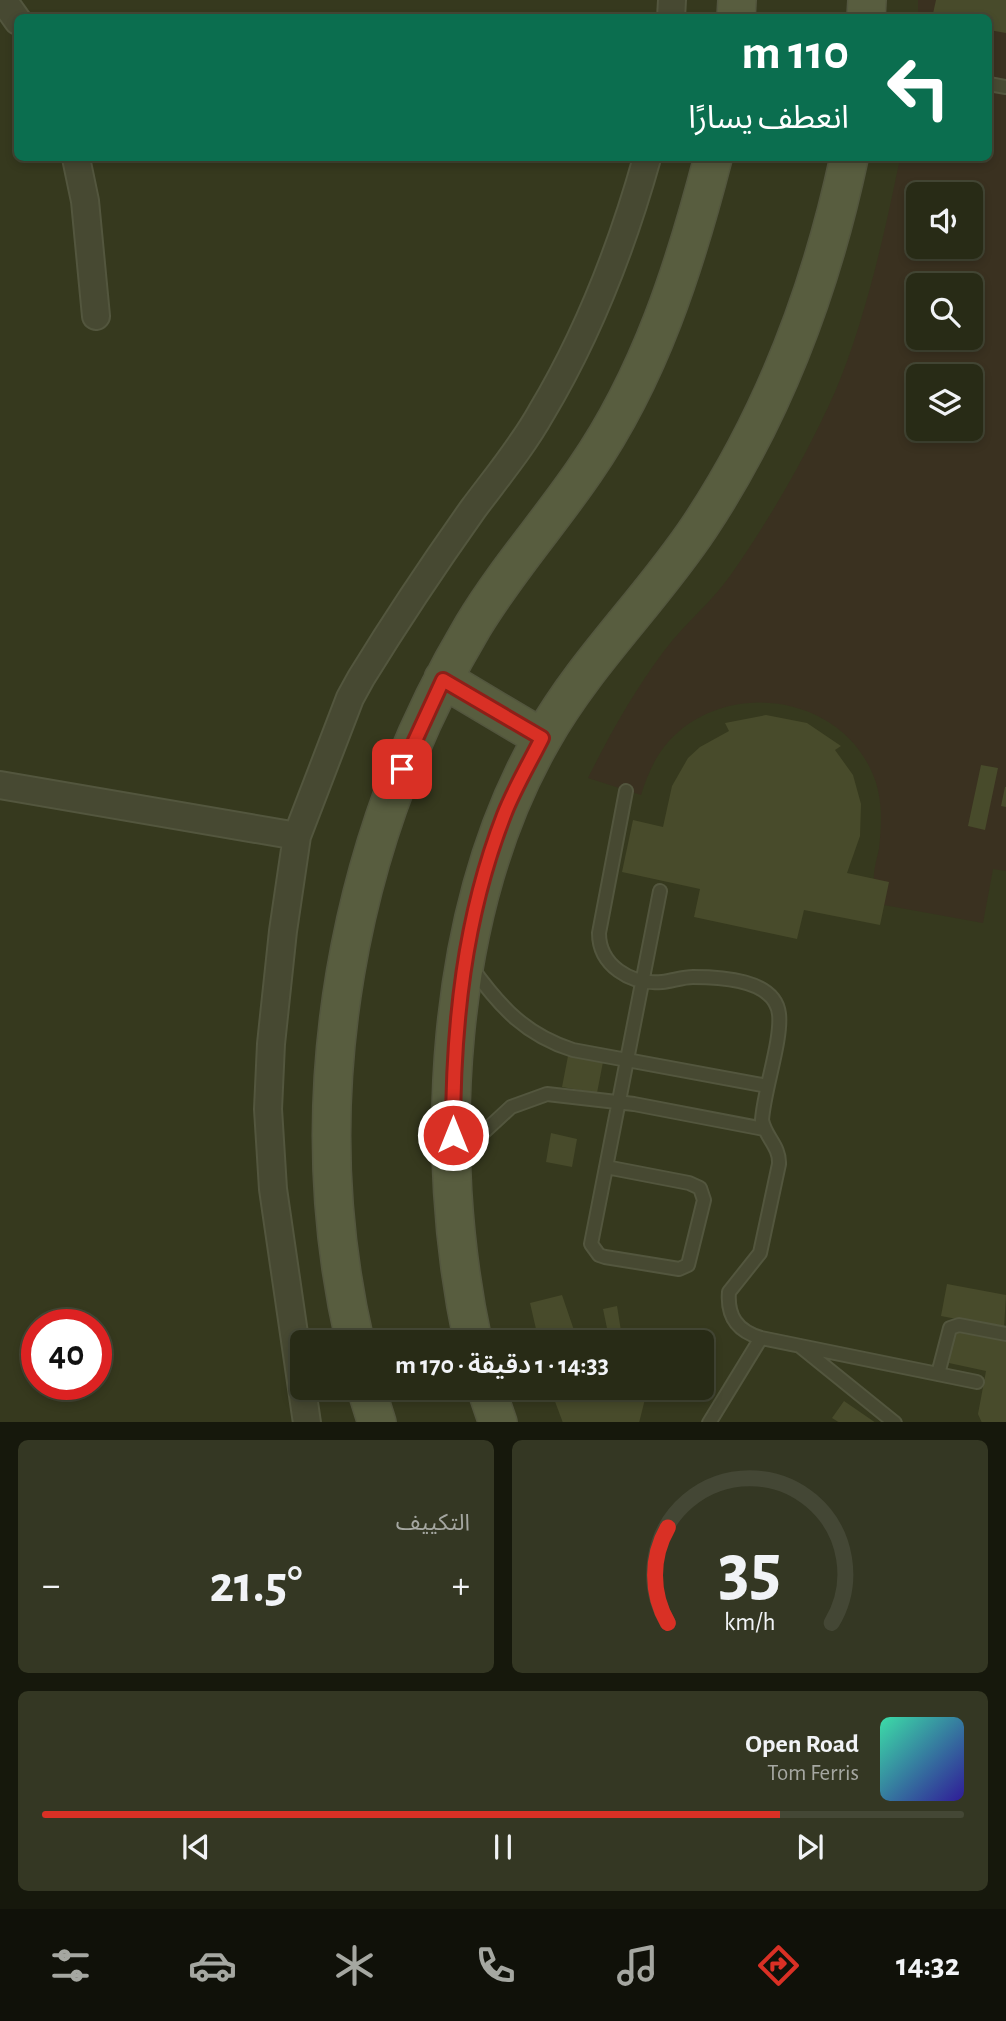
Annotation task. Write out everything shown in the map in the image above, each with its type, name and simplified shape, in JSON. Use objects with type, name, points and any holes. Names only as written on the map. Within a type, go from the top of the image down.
[{"type":"street","points":[[3,0],[14,15]]},
{"type":"street","points":[[77,161],[85,201],[96,316]]},
{"type":"street","points":[[307,1422],[273,1189],[268,1109],[283,931],[297,836],[350,698],[361,678],[465,520],[540,415],[575,352],[621,242],[645,161]]},
{"type":"street","points":[[353,1330],[338,1247],[332,1100],[337,1027],[348,955],[364,884],[407,757],[443,680],[507,574],[585,470],[623,408],[659,329],[691,246],[712,161]]},
{"type":"street","points":[[470,1330],[460,1281],[453,1161],[453,1055],[478,893],[505,814],[542,738],[587,668],[699,529],[743,456],[781,379],[812,299],[836,217],[848,161]]},
{"type":"street","points":[[443,680],[542,738]]},
{"type":"street","points":[[0,785],[297,836]]},
{"type":"street","points":[[370,1400],[377,1422]]},
{"type":"street","points":[[490,1400],[498,1422]]},
{"type":"lane","points":[[626,791],[616,833],[599,945],[610,966],[644,980],[660,982],[694,977],[750,984],[766,992],[779,1015],[763,1110],[764,1129],[778,1151],[779,1164],[760,1253],[750,1269],[736,1281],[729,1302],[734,1322],[741,1330],[761,1338],[977,1382]]},
{"type":"lane","points":[[606,1167],[689,1183],[700,1188],[704,1200],[688,1265],[673,1269],[606,1257],[594,1250],[591,1237],[606,1167],[621,1103],[660,891]]},
{"type":"lane","points":[[466,960],[500,1006],[533,1034],[573,1050],[767,1086]]},
{"type":"lane","points":[[453,1161],[496,1119],[528,1098],[566,1095],[764,1129]]},
{"type":"lane","points":[[938,1374],[950,1328],[959,1325],[1006,1334]]},
{"type":"lane","points":[[710,1422],[761,1338]]},
{"type":"lane","points":[[798,1345],[894,1422]]},
{"type":"shaded area","points":[[918,0],[1006,0],[1006,871],[993,869],[983,923],[884,905],[874,880],[881,818],[875,779],[854,744],[831,724],[803,710],[774,703],[743,704],[714,711],[687,725],[656,758],[641,795],[588,778],[614,729],[653,666],[730,576],[773,509],[800,463],[835,392],[865,307],[899,161],[992,161],[992,14],[918,14]]},
{"type":"building","points":[[936,0],[1006,0],[1006,33],[992,31],[992,14],[933,14]]},
{"type":"building","points":[[766,715],[807,723],[841,746],[835,750],[853,775],[861,804],[860,836],[847,873],[889,882],[880,925],[804,910],[797,939],[694,917],[700,889],[622,872],[633,820],[663,827],[672,786],[688,758],[700,747],[729,731],[725,723]]},
{"type":"building","points":[[981,765],[998,768],[985,830],[968,826]]},
{"type":"building","points":[[1006,787],[1006,807],[1001,806]]},
{"type":"building","points":[[568,1056],[603,1062],[597,1093],[562,1087]]},
{"type":"building","points":[[551,1133],[577,1139],[572,1167],[546,1162]]},
{"type":"building","points":[[947,1284],[1006,1295],[1004,1328],[941,1316]]},
{"type":"building","points":[[562,1295],[574,1330],[536,1330],[530,1303]]},
{"type":"building","points":[[617,1306],[621,1330],[607,1330],[603,1309]]},
{"type":"building","points":[[955,1330],[1006,1340],[1006,1422],[982,1422],[978,1414],[986,1371],[949,1363]]},
{"type":"building","points":[[554,1400],[645,1400],[639,1422],[563,1422]]},
{"type":"building","points":[[844,1401],[875,1422],[838,1422],[832,1418]]},
{"type":"route","points":[[402,769],[443,680],[542,738],[505,814],[478,893],[459,1000],[453,1055],[453,1135]]}]
